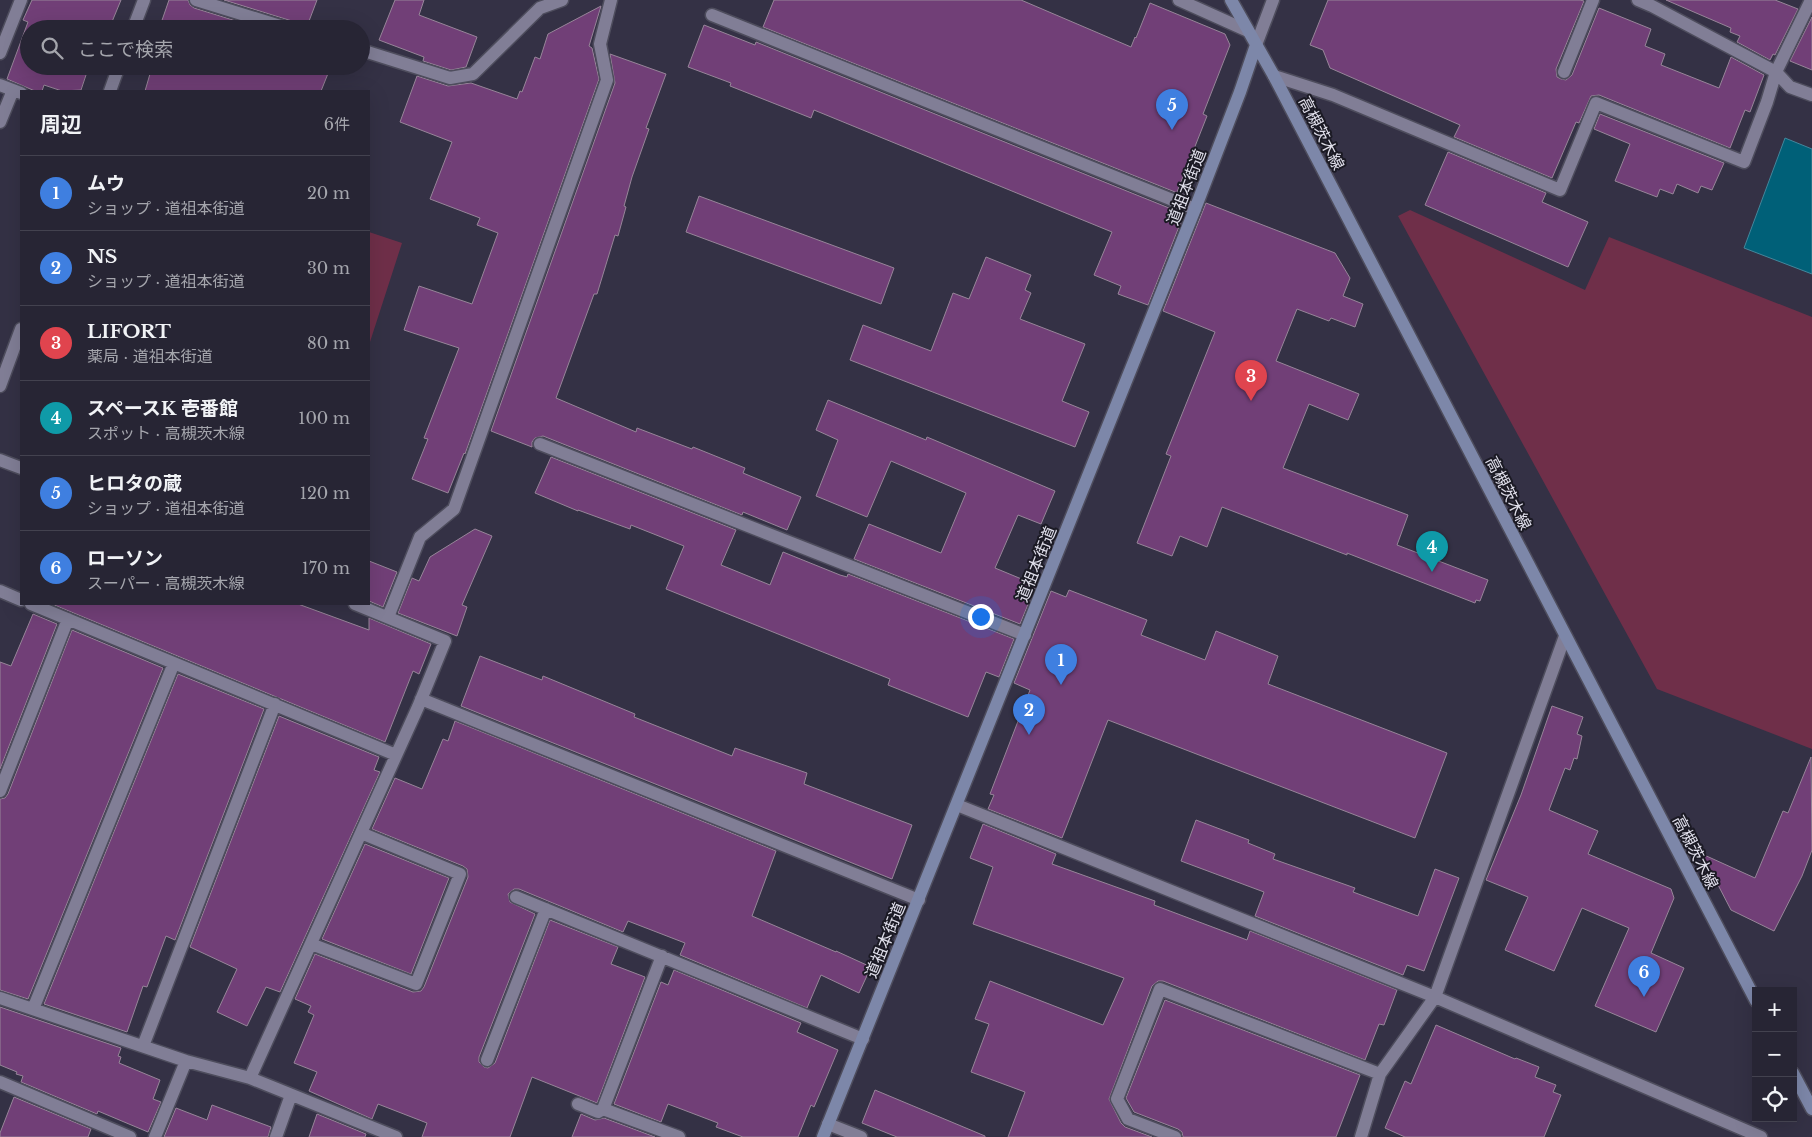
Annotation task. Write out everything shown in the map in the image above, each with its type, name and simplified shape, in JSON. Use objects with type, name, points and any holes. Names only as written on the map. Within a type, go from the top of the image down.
[{"type":"street","points":[[0,53],[21,0]]},
{"type":"street","points":[[136,20],[144,0]]},
{"type":"street","points":[[196,0],[261,20]]},
{"type":"street","points":[[370,53],[450,78],[473,74],[540,8],[562,0]]},
{"type":"street","points":[[388,617],[420,538],[454,510],[607,80],[600,44],[611,0]]},
{"type":"street","points":[[1178,0],[1248,31]]},
{"type":"street","name":"高槻茨木線","points":[[1231,0],[1274,76],[1752,993]]},
{"type":"street","name":"道祖本街道","points":[[823,1137],[1195,209],[1273,0]]},
{"type":"street","points":[[1564,72],[1593,0]]},
{"type":"street","points":[[1638,0],[1653,3],[1776,72],[1790,87],[1812,95]]},
{"type":"street","points":[[1274,76],[1333,95],[1560,190],[1596,104],[1744,162],[1767,102],[1776,72],[1811,0]]},
{"type":"street","points":[[712,15],[1195,209]]},
{"type":"street","points":[[110,90],[116,75]]},
{"type":"street","points":[[0,85],[17,91],[0,122]]},
{"type":"street","points":[[0,386],[20,332]]},
{"type":"street","points":[[540,444],[1025,634]]},
{"type":"street","points":[[0,460],[20,468]]},
{"type":"street","points":[[0,591],[20,600]]},
{"type":"street","points":[[33,605],[396,755]]},
{"type":"street","points":[[250,1078],[396,755],[445,641],[358,605]]},
{"type":"street","points":[[0,791],[68,619]]},
{"type":"street","points":[[1361,1137],[1380,1074],[1435,997],[1565,636]]},
{"type":"street","points":[[33,1009],[174,663]]},
{"type":"street","points":[[421,698],[919,900]]},
{"type":"street","points":[[143,1046],[275,704]]},
{"type":"street","points":[[956,805],[1435,997],[1761,1137]]},
{"type":"street","points":[[311,944],[416,984],[460,874],[361,833]]},
{"type":"street","points":[[516,896],[863,1039]]},
{"type":"street","points":[[487,1060],[546,909]]},
{"type":"street","points":[[578,1104],[598,1112],[603,1109],[662,956]]},
{"type":"street","points":[[1175,1137],[1128,1119],[1117,1099],[1160,989],[1380,1074]]},
{"type":"street","points":[[0,998],[186,1061],[250,1078],[396,1137]]},
{"type":"street","points":[[155,1137],[186,1061]]},
{"type":"street","points":[[1795,1077],[1812,1109]]},
{"type":"street","points":[[0,1082],[130,1137]]},
{"type":"street","points":[[276,1137],[291,1095]]},
{"type":"street","points":[[603,1109],[679,1137]]},
{"type":"street","points":[[828,1124],[861,1137]]},
{"type":"shaded area","points":[[1410,210],[1585,290],[1609,237],[1812,317],[1812,749],[1657,689],[1398,216]]},
{"type":"shaded area","points":[[370,232],[402,243],[370,342]]},
{"type":"water","points":[[1785,138],[1812,149],[1812,274],[1744,248]]},
{"type":"building","points":[[32,0],[121,0],[113,20],[23,20]]},
{"type":"building","points":[[169,0],[188,0],[194,8],[233,20],[162,20]]},
{"type":"building","points":[[224,0],[317,0],[309,20],[289,20]]},
{"type":"building","points":[[395,0],[424,0],[419,15],[477,37],[466,67],[451,70],[423,61],[424,57],[379,40]]},
{"type":"building","points":[[774,0],[1021,0],[1131,47],[1150,3],[1225,34],[1230,45],[1203,114],[1207,116],[1177,192],[1191,197],[1190,198],[763,27]]},
{"type":"building","points":[[1328,0],[1580,0],[1584,1],[1556,69],[1557,77],[1561,79],[1566,80],[1572,75],[1599,8],[1651,29],[1645,46],[1665,54],[1661,65],[1719,88],[1731,57],[1764,75],[1750,112],[1745,110],[1730,148],[1599,95],[1591,96],[1579,123],[1576,122],[1552,178],[1454,137],[1460,125],[1330,68],[1323,50],[1310,45]]},
{"type":"building","points":[[1666,0],[1775,0],[1798,9],[1775,55],[1773,54],[1770,60],[1737,42],[1740,36],[1730,32],[1731,28]]},
{"type":"building","points":[[601,6],[589,46],[592,48],[599,79],[465,454],[448,493],[412,479],[428,439],[424,438],[459,348],[404,330],[419,286],[472,304],[498,233],[477,225],[480,218],[430,199],[452,142],[400,122],[417,76],[448,86],[471,83],[517,99],[520,91],[522,92],[535,57],[540,59],[548,34]]},
{"type":"building","points":[[1812,17],[1812,70],[1790,61]]},
{"type":"building","points":[[704,25],[755,45],[756,42],[1184,214],[1148,305],[1118,294],[1121,286],[1094,275],[1112,232],[814,110],[811,118],[730,86],[731,83],[688,67]]},
{"type":"building","points":[[20,44],[20,75],[86,75],[81,90],[59,90],[44,85],[42,90],[33,90],[7,79]]},
{"type":"building","points":[[610,54],[666,74],[646,128],[649,129],[632,177],[618,236],[615,235],[597,294],[594,294],[556,398],[636,432],[637,428],[692,449],[693,447],[745,468],[743,473],[801,497],[787,530],[743,512],[742,515],[543,436],[535,438],[532,442],[532,447],[491,431],[615,83]]},
{"type":"building","points":[[150,75],[327,75],[321,90],[145,90]]},
{"type":"building","points":[[1600,114],[1724,163],[1712,190],[1701,186],[1698,193],[1677,184],[1673,194],[1660,189],[1657,197],[1615,181],[1630,144],[1594,129]]},
{"type":"building","points":[[1448,152],[1546,193],[1542,202],[1588,222],[1568,267],[1425,205]]},
{"type":"building","points":[[699,196],[894,268],[881,304],[686,232]]},
{"type":"building","points":[[1206,203],[1335,253],[1350,278],[1343,296],[1363,304],[1355,327],[1331,318],[1329,321],[1297,309],[1276,361],[1359,394],[1348,420],[1309,404],[1283,468],[1408,515],[1397,545],[1488,580],[1480,601],[1476,600],[1475,603],[1222,507],[1207,547],[1180,536],[1172,556],[1137,543],[1171,456],[1166,454],[1215,332],[1163,311]]},
{"type":"building","points":[[986,257],[1031,275],[1025,290],[1031,293],[1020,319],[1085,344],[1062,401],[1089,412],[1075,447],[850,360],[863,325],[931,351],[953,293],[969,299]]},
{"type":"building","points":[[828,400],[926,440],[927,437],[1055,491],[1041,524],[1018,515],[995,568],[1036,585],[1020,624],[854,559],[869,524],[941,553],[966,493],[891,461],[867,517],[816,496],[838,440],[816,430]]},
{"type":"building","points":[[551,457],[736,530],[721,565],[770,585],[783,552],[840,575],[847,577],[848,574],[1014,639],[999,677],[986,672],[968,717],[888,685],[890,679],[666,589],[684,546],[631,525],[630,529],[578,511],[535,493]]},
{"type":"building","points":[[475,529],[492,536],[462,605],[467,607],[457,636],[398,613],[412,578],[419,581],[430,557]]},
{"type":"building","points":[[370,561],[397,572],[383,607],[370,601]]},
{"type":"building","points":[[1069,590],[1147,620],[1141,635],[1205,660],[1216,631],[1278,656],[1268,684],[1447,753],[1415,838],[1108,720],[1062,838],[988,809],[994,795],[990,794],[1030,690],[1014,683],[1051,591],[1066,597]]},
{"type":"building","points":[[54,605],[301,605],[369,630],[369,618],[431,644],[419,674],[413,671],[385,742]]},
{"type":"building","points":[[33,614],[57,624],[0,769],[0,662],[11,666]]},
{"type":"building","points":[[72,630],[163,668],[28,999],[0,990],[0,799],[5,798],[8,794]]},
{"type":"building","points":[[480,656],[542,680],[543,676],[635,714],[634,717],[732,756],[735,748],[807,773],[804,784],[912,825],[892,879],[461,706]]},
{"type":"building","points":[[178,674],[264,709],[175,940],[166,936],[147,987],[143,986],[127,1032],[44,1004]]},
{"type":"building","points":[[1552,706],[1583,717],[1577,734],[1582,736],[1577,759],[1574,758],[1570,770],[1565,768],[1549,810],[1598,831],[1588,854],[1671,889],[1674,898],[1651,953],[1684,968],[1656,1032],[1595,1006],[1629,928],[1582,908],[1554,971],[1505,950],[1528,897],[1486,880],[1521,795]]},
{"type":"building","points":[[279,716],[379,757],[374,770],[380,772],[280,992],[266,987],[247,1026],[217,1012],[237,969],[190,947]]},
{"type":"building","points":[[455,721],[776,851],[752,916],[871,967],[859,993],[821,975],[807,1008],[680,955],[685,943],[628,921],[623,932],[519,889],[514,889],[508,894],[510,902],[535,914],[479,1057],[479,1062],[488,1068],[495,1063],[550,920],[618,947],[611,964],[645,977],[597,1103],[532,1077],[510,1137],[422,1137],[427,1123],[378,1104],[372,1119],[309,1091],[317,1072],[294,1063],[314,1015],[308,1012],[311,1006],[295,999],[315,954],[413,992],[421,991],[468,877],[467,869],[463,866],[372,829],[395,778],[422,789],[443,739],[448,741]]},
{"type":"building","points":[[1811,757],[1812,850],[1802,876],[1774,931],[1731,910],[1702,854],[1755,878],[1783,811],[1788,813]]},
{"type":"building","points":[[1196,820],[1249,840],[1248,843],[1275,854],[1273,859],[1355,888],[1353,892],[1418,916],[1435,869],[1459,878],[1424,971],[1407,965],[1403,975],[1255,916],[1264,892],[1181,861]]},
{"type":"building","points":[[983,824],[1056,854],[1052,864],[1155,901],[1154,905],[1247,940],[1250,931],[1397,990],[1384,1025],[1379,1024],[1365,1060],[1163,981],[1158,981],[1152,986],[1109,1099],[1125,1127],[1152,1137],[1008,1137],[1025,1092],[971,1072],[989,1024],[975,1019],[990,981],[1103,1025],[1124,978],[973,924],[993,867],[970,858]]},
{"type":"building","points":[[365,844],[449,878],[411,974],[322,939]]},
{"type":"building","points":[[674,970],[801,1023],[797,1032],[838,1050],[814,1107],[811,1105],[798,1137],[743,1137],[716,1127],[718,1123],[668,1104],[661,1122],[614,1104],[661,982],[668,985]]},
{"type":"building","points":[[1165,1000],[1360,1075],[1336,1137],[1183,1137],[1182,1132],[1178,1129],[1134,1112],[1126,1098]]},
{"type":"building","points":[[0,1007],[121,1048],[118,1056],[121,1057],[119,1063],[160,1080],[153,1099],[161,1102],[148,1132],[98,1111],[97,1114],[21,1082],[23,1076],[0,1065]]},
{"type":"building","points":[[1436,1025],[1515,1059],[1539,1067],[1535,1077],[1556,1085],[1553,1092],[1561,1095],[1544,1137],[1405,1137],[1385,1128],[1405,1081],[1411,1084]]},
{"type":"building","points":[[875,1090],[985,1137],[897,1137],[862,1123]]},
{"type":"building","points":[[14,1097],[91,1129],[88,1137],[0,1137]]},
{"type":"building","points":[[212,1105],[271,1127],[268,1137],[164,1137],[176,1108],[207,1120]]},
{"type":"building","points":[[317,1114],[366,1134],[365,1137],[309,1137]]},
{"type":"building","points":[[581,1114],[595,1120],[604,1118],[655,1137],[572,1137]]},
{"type":"place","name":"ヒロタの蔵","points":[[1172,130]]},
{"type":"place","name":"LIFORT","points":[[1251,401]]},
{"type":"place","name":"スペースK 壱番館","points":[[1432,572]]},
{"type":"place","name":"ムウ","points":[[1061,685]]},
{"type":"place","name":"NS","points":[[1029,735]]},
{"type":"place","name":"ローソン","points":[[1644,997]]}]
